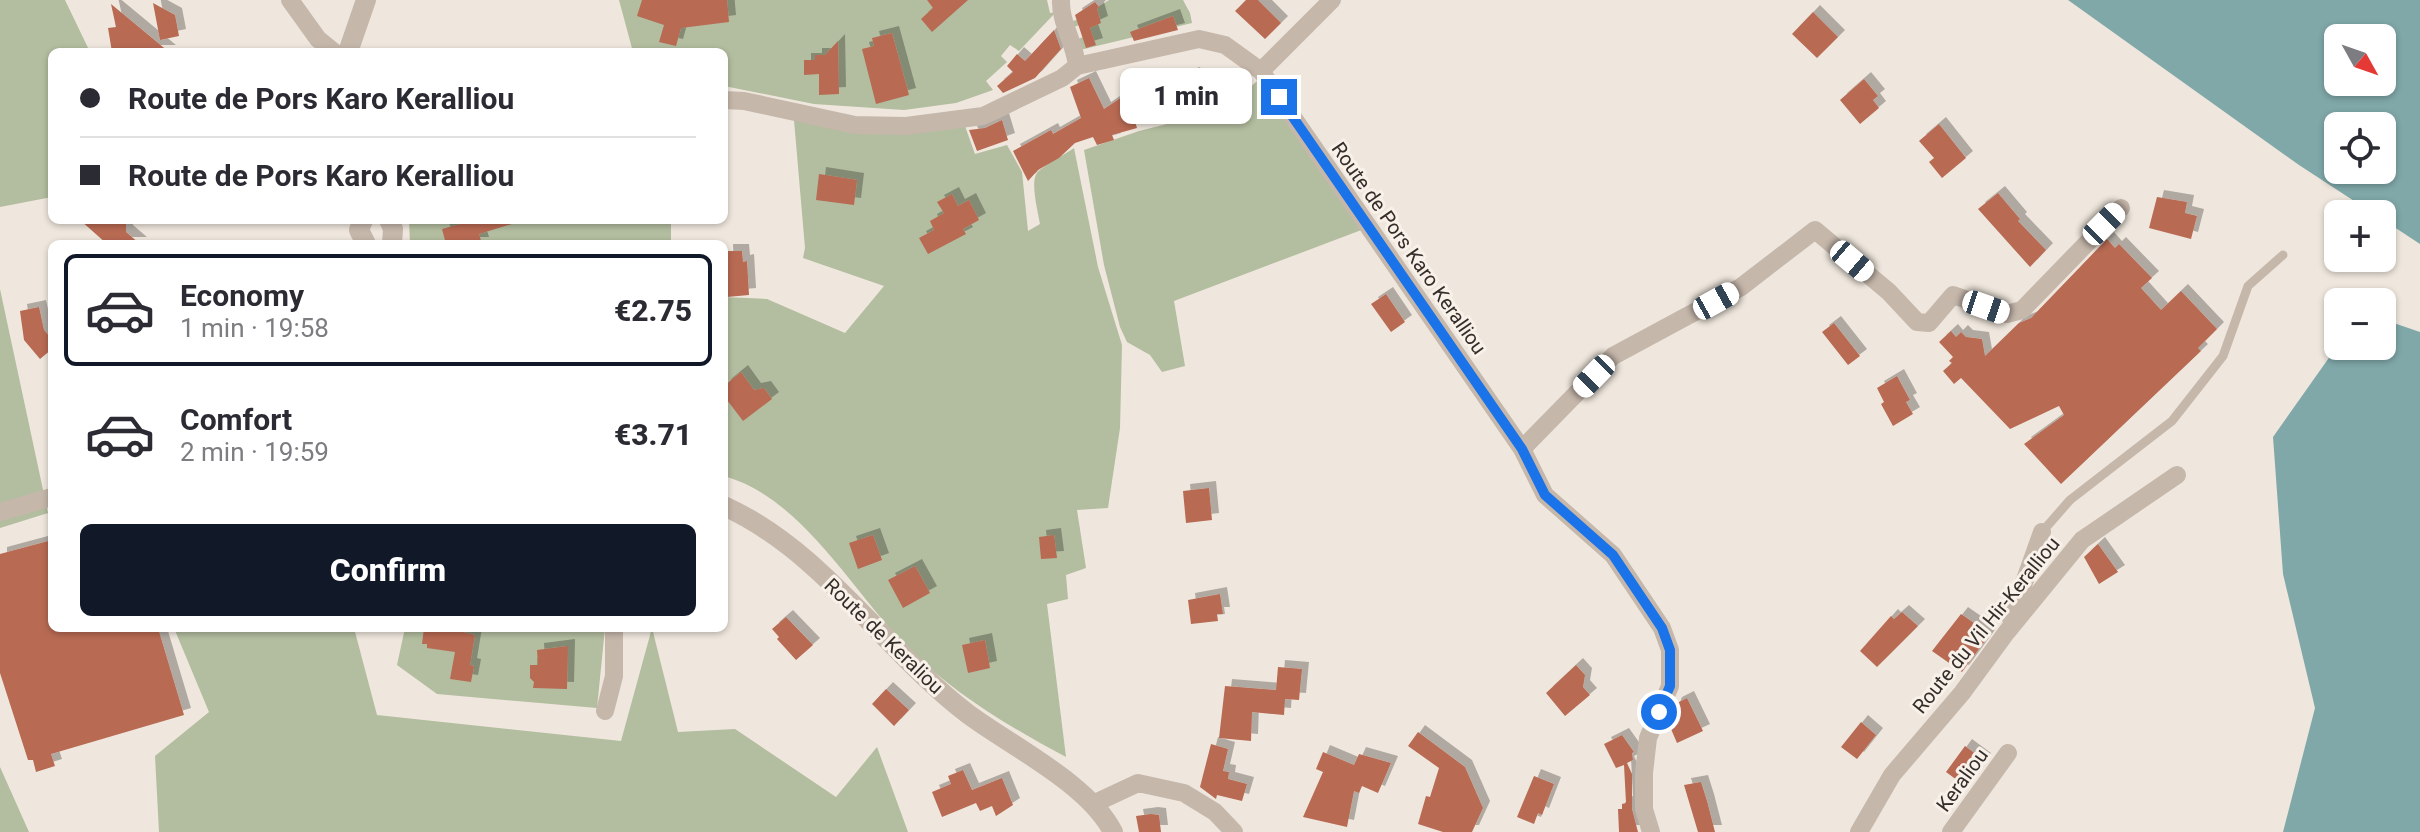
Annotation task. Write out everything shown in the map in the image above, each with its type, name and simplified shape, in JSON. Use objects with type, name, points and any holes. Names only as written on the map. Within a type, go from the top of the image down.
[{"type":"street","points":[[290,0],[318,39],[329,48]]},
{"type":"street","points":[[349,48],[366,0]]},
{"type":"street","points":[[1061,0],[1060,11],[1075,48],[1077,66]]},
{"type":"street","points":[[728,100],[855,125],[906,126],[983,116],[1062,78],[1077,66],[1199,39],[1225,45],[1261,71],[1332,0]]},
{"type":"street","name":"Route de Pors Karo Keralliou","points":[[1261,71],[1401,278],[1522,449],[1545,495],[1613,555],[1662,628],[1670,650],[1670,686],[1648,738],[1645,761],[1644,809],[1651,832]]},
{"type":"street","points":[[1522,449],[1613,356],[1741,287],[1815,230],[1889,292],[1917,322],[1929,323],[1953,295],[2007,314],[2022,310],[2121,208]]},
{"type":"street","name":"Route du Vil Hir-Keralliou","points":[[1859,832],[1892,775],[1962,693],[2006,633],[2082,540],[2177,475]]},
{"type":"street","points":[[0,512],[48,498]]},
{"type":"street","name":"Route de Keraliou","points":[[728,508],[750,518],[802,555],[920,675],[969,714],[1060,777],[1093,804],[1113,832]]},
{"type":"street","points":[[2006,633],[2042,532]]},
{"type":"street","points":[[605,711],[614,676],[614,632]]},
{"type":"street","name":"Keraliou","points":[[1951,832],[2008,753]]},
{"type":"street","points":[[1093,804],[1138,783],[1184,793],[1215,812],[1234,832]]},
{"type":"lane","points":[[2042,532],[2070,500],[2172,421],[2223,356],[2248,286],[2283,255]]},
{"type":"green space","points":[[0,0],[65,0],[88,48],[48,48],[48,198],[0,207]]},
{"type":"green space","points":[[619,0],[1047,0],[1050,13],[1056,12],[1019,51],[1010,45],[1001,56],[1007,62],[986,81],[993,90],[956,103],[904,110],[814,104],[728,87],[728,48],[632,48]]},
{"type":"green space","points":[[1109,0],[1183,0],[1192,23],[1080,50],[1075,40],[1089,35],[1085,23],[1071,28],[1070,22],[1095,14],[1093,10]]},
{"type":"green space","points":[[1257,81],[1364,229],[1174,301],[1185,366],[1162,372],[1150,355],[1127,342],[1120,327],[1104,265],[1084,150],[1139,131],[1227,109]]},
{"type":"green space","points":[[794,120],[965,126],[975,154],[1007,145],[1022,172],[1028,231],[1040,224],[1034,190],[1037,173],[1074,148],[1098,267],[1122,345],[1120,428],[1108,508],[1077,510],[1086,568],[1066,575],[1068,599],[1047,604],[1066,757],[1004,722],[944,680],[909,649],[802,526],[778,504],[752,487],[728,478],[728,297],[767,299],[845,333],[884,286],[803,258],[805,248]]},
{"type":"green space","points":[[409,224],[671,224],[671,240],[410,240]]},
{"type":"green space","points":[[0,289],[48,513],[0,528]]},
{"type":"green space","points":[[176,632],[355,632],[377,715],[621,741],[653,632],[678,732],[735,729],[836,797],[877,747],[908,832],[159,832],[155,756],[209,712]]},
{"type":"green space","points":[[404,632],[605,632],[597,708],[437,694],[397,665]]},
{"type":"green space","points":[[0,767],[29,832],[0,832]]},
{"type":"water","points":[[2068,0],[2420,0],[2420,244],[2396,228],[2396,200],[2353,200],[2328,184],[2396,184],[2396,112],[2324,112],[2324,181]]},
{"type":"water","points":[[2396,324],[2420,332],[2420,832],[2283,832],[2315,708],[2283,574],[2273,437],[2327,360],[2396,360]]},
{"type":"building","points":[[642,0],[727,0],[729,22],[681,28],[676,46],[659,42],[664,25],[637,16]]},
{"type":"building","points":[[927,0],[968,0],[932,32],[921,19],[933,8]]},
{"type":"building","points":[[1246,0],[1258,0],[1281,23],[1265,39],[1235,11]]},
{"type":"building","points":[[1095,2],[1099,7],[1101,23],[1090,28],[1096,45],[1086,48],[1075,15]]},
{"type":"building","points":[[153,3],[175,15],[179,36],[160,40]]},
{"type":"building","points":[[111,4],[164,48],[111,48],[108,28],[116,27]]},
{"type":"building","points":[[1813,12],[1838,37],[1817,58],[1792,34]]},
{"type":"building","points":[[1173,16],[1178,30],[1134,41],[1130,32]]},
{"type":"building","points":[[1054,30],[1061,49],[1035,78],[1003,93],[997,86],[1013,72],[1007,66],[1017,54],[1025,61]]},
{"type":"building","points":[[892,33],[909,95],[876,104],[862,49],[874,46],[872,38]]},
{"type":"building","points":[[838,41],[839,94],[819,95],[819,74],[804,75],[804,60],[815,60],[815,55],[825,55]]},
{"type":"building","points":[[1193,74],[1201,101],[1178,108],[1169,81]]},
{"type":"building","points":[[1089,78],[1104,109],[1140,85],[1153,105],[1134,118],[1137,128],[1112,135],[1114,140],[1097,145],[1093,137],[1075,143],[1028,181],[1013,151],[1081,118],[1070,87]]},
{"type":"building","points":[[1864,79],[1878,96],[1873,100],[1879,108],[1860,124],[1840,100]]},
{"type":"building","points":[[1002,120],[1008,140],[977,151],[969,130],[985,128]]},
{"type":"building","points":[[1939,124],[1966,158],[1942,178],[1929,162],[1934,158],[1919,141]]},
{"type":"building","points":[[819,174],[857,180],[854,205],[816,200]]},
{"type":"building","points":[[1998,193],[2020,219],[2018,221],[2046,250],[2030,267],[1978,209]]},
{"type":"building","points":[[952,194],[958,206],[969,200],[979,220],[963,229],[966,234],[928,254],[919,238],[934,230],[930,221],[944,213],[937,202]]},
{"type":"building","points":[[2157,197],[2187,202],[2185,213],[2197,216],[2191,239],[2149,228]]},
{"type":"building","points":[[84,224],[126,224],[126,232],[135,240],[102,240]]},
{"type":"building","points":[[460,224],[512,224],[479,234],[481,240],[445,240],[442,229]]},
{"type":"building","points":[[2107,239],[2115,248],[2119,244],[2152,278],[2141,288],[2161,310],[2181,291],[2217,329],[2198,348],[2201,351],[2061,484],[2024,444],[2064,415],[2059,406],[2010,429],[1961,378],[1954,384],[1943,371],[1952,363],[1949,361],[1953,357],[1939,342],[1951,331],[1956,337],[1961,332],[1966,337],[1982,339],[1985,356],[2019,323],[2031,318]]},
{"type":"building","points":[[728,251],[742,251],[743,262],[747,261],[749,295],[728,297]]},
{"type":"building","points":[[1386,294],[1405,322],[1391,332],[1371,304]]},
{"type":"building","points":[[39,307],[44,330],[48,334],[48,352],[40,359],[24,340],[20,311]]},
{"type":"building","points":[[1834,323],[1860,356],[1848,365],[1822,332]]},
{"type":"building","points":[[741,372],[754,390],[764,388],[772,399],[743,421],[728,401],[728,383]]},
{"type":"building","points":[[1897,376],[1910,400],[1906,402],[1913,414],[1893,426],[1881,404],[1884,402],[1877,388]]},
{"type":"building","points":[[1209,488],[1212,520],[1186,523],[1183,491]]},
{"type":"building","points":[[873,535],[882,560],[858,569],[849,543]]},
{"type":"building","points":[[1054,535],[1057,558],[1041,559],[1039,537]]},
{"type":"building","points":[[48,541],[48,632],[159,632],[184,715],[51,754],[55,766],[36,772],[33,760],[28,760],[0,673],[0,554]]},
{"type":"building","points":[[2098,544],[2118,572],[2099,584],[2084,557]]},
{"type":"building","points":[[915,566],[930,593],[903,608],[888,580]]},
{"type":"building","points":[[1220,594],[1223,614],[1217,614],[1218,621],[1191,624],[1188,600]]},
{"type":"building","points":[[1902,612],[1918,626],[1877,667],[1860,651],[1891,616],[1894,619]]},
{"type":"building","points":[[1961,614],[1990,634],[1962,672],[1932,651]]},
{"type":"building","points":[[786,617],[813,645],[796,660],[772,629]]},
{"type":"building","points":[[424,632],[475,635],[470,665],[474,666],[471,682],[450,679],[455,652],[427,648],[427,644],[422,644]]},
{"type":"building","points":[[985,640],[990,668],[968,673],[962,645]]},
{"type":"building","points":[[568,646],[567,689],[533,688],[530,665],[538,665],[537,650]]},
{"type":"building","points":[[1576,665],[1585,675],[1583,687],[1590,695],[1565,716],[1546,693]]},
{"type":"building","points":[[1278,667],[1302,669],[1299,700],[1285,699],[1284,715],[1252,712],[1251,741],[1219,738],[1225,686],[1276,690]]},
{"type":"building","points":[[886,689],[909,710],[894,726],[872,704]]},
{"type":"building","points":[[1687,698],[1703,731],[1677,743],[1668,722],[1675,704]]},
{"type":"building","points":[[1861,722],[1876,735],[1857,759],[1841,747]]},
{"type":"building","points":[[1418,732],[1465,767],[1483,808],[1472,832],[1443,832],[1418,824],[1439,768],[1408,746]]},
{"type":"building","points":[[1622,735],[1634,752],[1633,760],[1627,763],[1632,774],[1632,809],[1638,832],[1619,832],[1618,809],[1626,803],[1624,765],[1616,768],[1604,744]]},
{"type":"building","points":[[1211,744],[1228,749],[1223,771],[1229,772],[1228,779],[1247,784],[1242,801],[1217,795],[1216,799],[1200,787]]},
{"type":"building","points":[[1965,746],[1984,760],[1965,786],[1946,772]]},
{"type":"building","points":[[1323,752],[1354,765],[1359,754],[1391,763],[1378,793],[1362,786],[1359,793],[1354,791],[1347,827],[1303,817],[1323,772],[1316,769]]},
{"type":"building","points":[[963,770],[972,790],[1002,778],[1013,805],[996,816],[992,806],[980,811],[976,803],[942,817],[932,792],[951,784],[948,776]]},
{"type":"building","points":[[1534,776],[1554,784],[1542,815],[1538,813],[1534,824],[1517,817]]},
{"type":"building","points":[[1701,782],[1715,832],[1698,832],[1684,785]]},
{"type":"building","points":[[1159,815],[1161,832],[1139,832],[1136,816]]},
{"type":"route","points":[[1279,97],[1401,278],[1522,449],[1545,495],[1613,555],[1662,628],[1670,650],[1670,686],[1659,712]]}]
